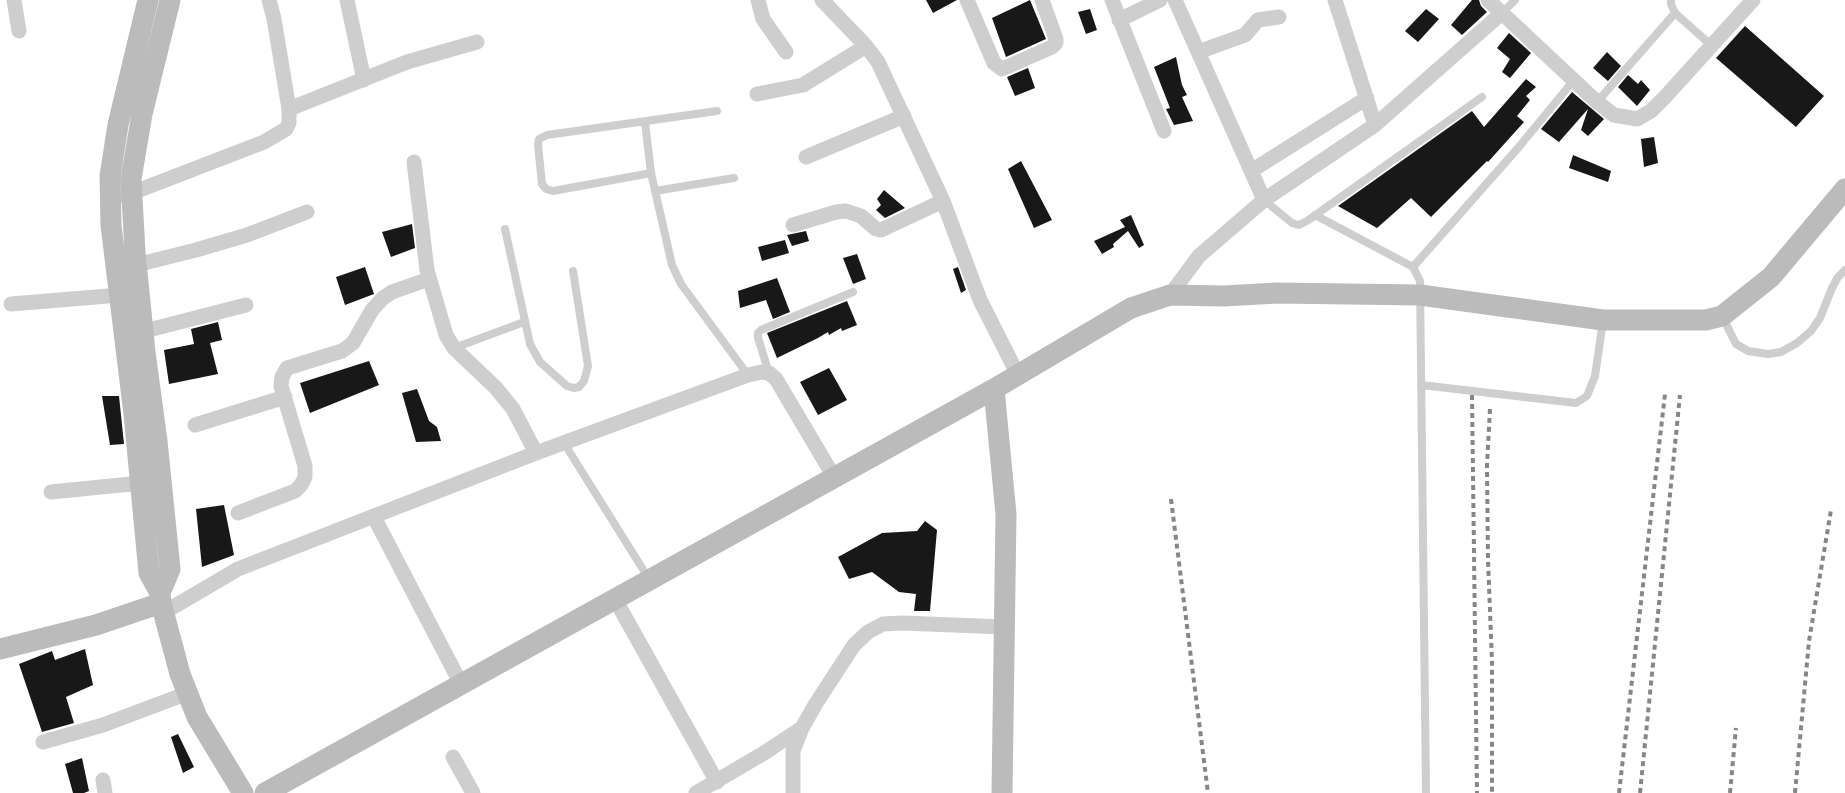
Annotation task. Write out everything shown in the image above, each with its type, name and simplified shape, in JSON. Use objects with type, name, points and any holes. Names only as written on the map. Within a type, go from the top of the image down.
[{"type":"street","points":[[14,0],[19,31]]},
{"type":"street","points":[[148,0],[118,125],[110,176],[110,200],[129,259],[120,295],[134,334],[157,441],[170,569],[162,603]]},
{"type":"street","points":[[170,0],[142,114],[132,166],[130,194],[129,259],[141,484],[150,573],[162,603],[180,674],[197,717],[243,793]]},
{"type":"street","points":[[110,200],[264,142],[286,129],[289,123],[289,108],[269,0]]},
{"type":"street","points":[[347,0],[364,80]]},
{"type":"street","points":[[758,0],[764,19],[786,52]]},
{"type":"street","points":[[822,0],[866,46],[878,62],[943,201],[980,300],[1018,375]]},
{"type":"street","points":[[967,0],[994,63],[1002,68],[1052,47],[1056,43],[1042,0]]},
{"type":"street","points":[[1112,0],[1164,130]]},
{"type":"street","points":[[1119,20],[1160,0]]},
{"type":"street","points":[[1175,0],[1264,200]]},
{"type":"street","points":[[1335,0],[1375,125]]},
{"type":"street","points":[[1170,295],[1199,256],[1264,200],[1375,125],[1495,4],[1597,102],[1614,115],[1638,118],[1651,112],[1753,0]]},
{"type":"street","points":[[1198,52],[1245,35],[1258,20],[1279,17]]},
{"type":"street","points":[[289,108],[407,62],[477,42]]},
{"type":"street","points":[[757,94],[792,89],[803,85],[866,46]]},
{"type":"street","points":[[1251,170],[1367,98]]},
{"type":"street","points":[[806,157],[904,116]]},
{"type":"street","points":[[414,162],[427,270],[446,335],[454,348],[496,388],[513,410],[536,453]]},
{"type":"street","points":[[265,793],[994,389],[1131,308],[1170,295],[1224,296],[1277,293],[1420,295],[1603,320],[1706,320],[1722,316],[1771,277],[1845,189]]},
{"type":"street","points":[[793,225],[836,212],[846,211],[861,216],[876,229],[881,230],[943,201]]},
{"type":"street","points":[[129,259],[196,250],[247,235],[307,212]]},
{"type":"street","points":[[238,514],[295,491],[305,477],[305,466],[281,386],[282,377],[288,368],[342,352],[353,343],[372,310],[383,298],[392,292],[429,279]]},
{"type":"street","points":[[11,304],[120,295]]},
{"type":"street","points":[[134,334],[246,305]]},
{"type":"street","points":[[0,649],[96,625],[162,603],[238,569],[536,453],[748,374],[769,373],[776,379],[834,477]]},
{"type":"street","points":[[994,389],[1006,514],[1002,793]]},
{"type":"street","points":[[195,425],[285,397]]},
{"type":"street","points":[[51,492],[141,484]]},
{"type":"street","points":[[374,517],[461,684]]},
{"type":"street","points":[[615,599],[717,782]]},
{"type":"street","points":[[793,793],[793,751],[802,728],[854,645],[868,632],[883,624],[902,623],[1004,627]]},
{"type":"street","points":[[43,742],[103,725],[188,693]]},
{"type":"street","points":[[696,793],[717,782],[802,728]]},
{"type":"street","points":[[453,757],[473,793]]},
{"type":"lane","points":[[1495,4],[1515,0]]},
{"type":"lane","points":[[1671,0],[1675,13],[1712,46]]},
{"type":"lane","points":[[1597,102],[1675,13]]},
{"type":"lane","points":[[1412,267],[1518,148],[1574,80]]},
{"type":"lane","points":[[1264,200],[1292,223],[1299,225],[1482,97]]},
{"type":"lane","points":[[651,173],[553,191],[546,189],[542,184],[538,145],[540,139],[547,135],[717,112]]},
{"type":"lane","points":[[645,122],[651,173],[672,265],[681,284],[748,374]]},
{"type":"lane","points":[[655,191],[734,178]]},
{"type":"lane","points":[[1315,215],[1412,267],[1420,281],[1426,793]]},
{"type":"lane","points":[[504,229],[530,344],[540,362],[567,386],[574,388],[579,387],[584,381],[588,366],[573,271]]},
{"type":"lane","points":[[1722,316],[1736,344],[1748,351],[1768,354],[1781,352],[1797,343],[1811,331],[1820,318],[1838,277],[1845,270]]},
{"type":"lane","points":[[769,373],[758,338],[758,333],[761,330],[853,292]]},
{"type":"lane","points":[[1421,385],[1576,403],[1587,396],[1595,376],[1603,320]]},
{"type":"lane","points":[[454,348],[524,322]]},
{"type":"lane","points":[[564,443],[649,580]]},
{"type":"building","points":[[926,0],[957,0],[933,13]]},
{"type":"building","points":[[1030,0],[1046,39],[1006,57],[992,18]]},
{"type":"building","points":[[1472,0],[1479,0],[1481,6],[1487,12],[1462,35],[1451,25]]},
{"type":"building","points":[[1090,9],[1097,30],[1086,34],[1078,12]]},
{"type":"building","points":[[1426,9],[1439,19],[1418,42],[1405,31]]},
{"type":"building","points":[[1745,26],[1824,96],[1796,127],[1716,58]]},
{"type":"building","points":[[1509,33],[1531,53],[1510,78],[1502,72],[1510,59],[1497,48]]},
{"type":"building","points":[[1607,52],[1621,66],[1608,81],[1593,68]]},
{"type":"building","points":[[1176,57],[1182,85],[1187,95],[1182,97],[1193,121],[1174,125],[1166,109],[1170,108],[1154,67]]},
{"type":"building","points":[[1028,68],[1035,88],[1015,96],[1007,77]]},
{"type":"building","points":[[1628,75],[1638,84],[1641,80],[1650,90],[1637,106],[1618,87]]},
{"type":"building","points":[[1526,79],[1536,87],[1526,96],[1530,100],[1517,116],[1524,122],[1488,162],[1431,217],[1411,198],[1377,228],[1338,206],[1472,111],[1484,127]]},
{"type":"building","points":[[1572,92],[1604,119],[1588,136],[1581,130],[1588,109],[1559,142],[1541,129]]},
{"type":"building","points":[[1654,137],[1658,163],[1644,167],[1641,139]]},
{"type":"building","points":[[1573,155],[1611,171],[1608,182],[1569,168]]},
{"type":"building","points":[[1021,161],[1052,220],[1034,228],[1008,169]]},
{"type":"building","points":[[884,190],[905,208],[885,218],[876,210],[881,205],[877,199]]},
{"type":"building","points":[[1131,215],[1144,245],[1139,248],[1128,231],[1113,244],[1114,247],[1102,254],[1094,241],[1125,227],[1120,220]]},
{"type":"building","points":[[412,224],[415,248],[391,257],[382,232]]},
{"type":"building","points":[[806,231],[809,241],[792,246],[787,235]]},
{"type":"building","points":[[785,240],[789,253],[762,261],[758,247]]},
{"type":"building","points":[[857,254],[866,279],[853,284],[843,258]]},
{"type":"building","points":[[365,267],[374,294],[345,305],[336,277]]},
{"type":"building","points":[[958,267],[966,290],[961,293],[953,269]]},
{"type":"building","points":[[777,278],[790,312],[773,319],[766,300],[740,308],[738,291]]},
{"type":"building","points":[[847,301],[857,325],[842,331],[841,328],[829,335],[828,332],[777,358],[767,333]]},
{"type":"building","points":[[218,322],[222,340],[210,343],[218,374],[169,384],[164,350],[194,344],[191,329]]},
{"type":"building","points":[[369,361],[379,385],[310,413],[300,383]]},
{"type":"building","points":[[829,368],[847,400],[818,415],[800,382]]},
{"type":"building","points":[[417,389],[429,421],[437,427],[441,441],[416,442],[402,393]]},
{"type":"building","points":[[102,396],[119,396],[124,444],[110,445]]},
{"type":"building","points":[[224,505],[234,555],[202,567],[196,509]]},
{"type":"building","points":[[925,521],[937,530],[930,611],[914,611],[916,594],[899,592],[872,572],[849,579],[838,557],[882,533],[917,531]]},
{"type":"building","points":[[85,649],[93,685],[66,697],[74,723],[42,732],[19,664],[52,651],[55,660]]},
{"type":"building","points":[[178,734],[194,767],[183,773],[171,737]]},
{"type":"building","points":[[82,758],[89,791],[73,793],[65,764]]},
{"type":"railway","points":[[1619,793],[1665,394]]},
{"type":"railway","points":[[1472,395],[1477,793]]},
{"type":"railway","points":[[1640,793],[1680,395]]},
{"type":"railway","points":[[1490,409],[1487,465],[1492,662],[1492,793]]},
{"type":"railway","points":[[1171,499],[1208,793]]},
{"type":"railway","points":[[1795,793],[1809,641],[1831,510]]},
{"type":"railway","points":[[1730,793],[1736,728]]}]
